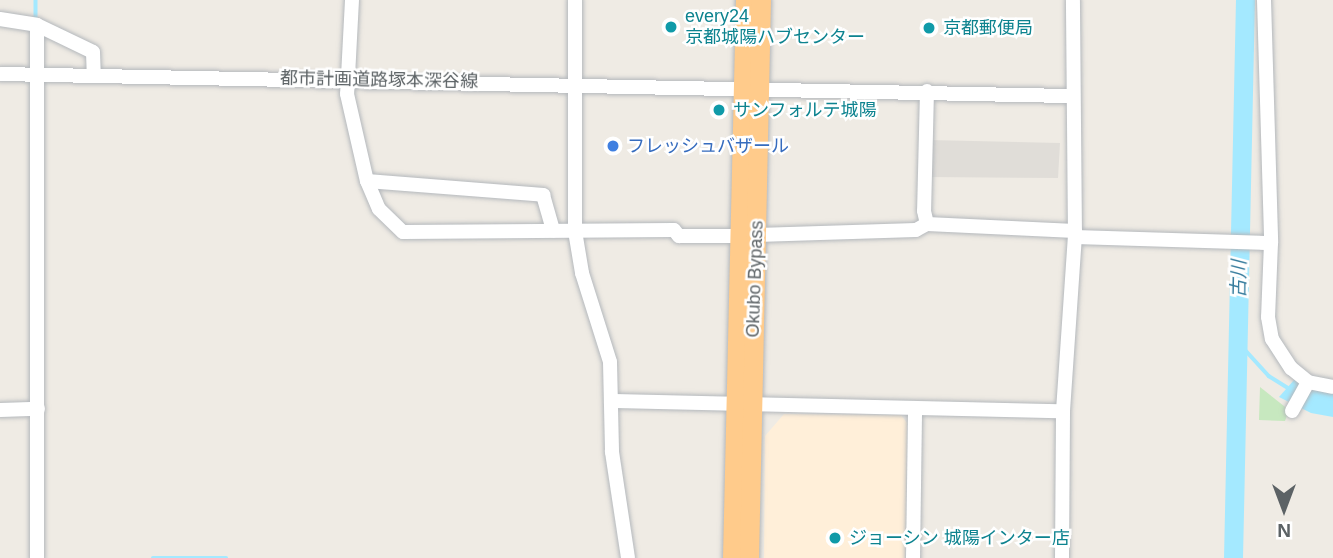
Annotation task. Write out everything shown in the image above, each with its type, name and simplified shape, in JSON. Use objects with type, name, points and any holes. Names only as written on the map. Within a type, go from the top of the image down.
[{"type":"highway","name":"Okubo Bypass","points":[[732,558],[743,406],[748,233],[751,87],[745,0]]},
{"type":"highway","name":"Okubo Bypass","points":[[751,87],[761,0]]},
{"type":"highway","name":"Okubo Bypass","points":[[743,406],[749,558]]},
{"type":"street","points":[[352,0],[346,93],[367,181],[379,209],[403,232],[674,230],[679,236],[748,233],[824,236],[827,231],[916,230],[927,224],[1220,243],[1271,243]]},
{"type":"street","points":[[575,0],[575,231],[582,273],[605,336],[612,452],[628,558]]},
{"type":"street","points":[[1062,558],[1063,411],[1074,234],[1073,0]]},
{"type":"street","points":[[1264,0],[1271,243],[1268,317],[1272,339],[1291,368],[1308,382],[1333,387]]},
{"type":"street","points":[[0,19],[37,25],[93,52],[94,75]]},
{"type":"street","points":[[37,25],[40,75],[37,558]]},
{"type":"street","name":"都市計画道路塚本深谷線","points":[[0,74],[574,83],[1072,96]]},
{"type":"street","points":[[927,91],[923,211],[927,224]]},
{"type":"street","points":[[367,181],[543,195],[553,231]]},
{"type":"street","points":[[1292,411],[1308,382]]},
{"type":"street","points":[[611,401],[915,410],[1063,411]]},
{"type":"street","points":[[0,410],[38,409]]},
{"type":"street","points":[[913,558],[915,410]]},
{"type":"shaded area","points":[[928,140],[1060,143],[1058,178],[927,177]]},
{"type":"shaded area","points":[[784,414],[901,415],[907,423],[905,558],[764,558],[765,436]]},
{"type":"green space","points":[[1260,387],[1289,410],[1285,421],[1259,420]]},
{"type":"water","points":[[1294,380],[1333,393],[1333,417],[1311,413],[1279,397]]},
{"type":"waterway","points":[[36,0],[36,19]]},
{"type":"waterway","name":"古川","points":[[1233,558],[1245,0]]},
{"type":"waterway","points":[[1238,342],[1269,376],[1291,390]]},
{"type":"waterway","points":[[153,558],[226,558]]},
{"type":"place","name":"every24 京都城陽ハブセンター","points":[[671,27]]},
{"type":"place","name":"京都郵便局","points":[[929,28]]},
{"type":"place","name":"サンフォルテ城陽","points":[[719,110]]},
{"type":"place","name":"フレッシュバザール","points":[[613,146]]},
{"type":"place","name":"ジョーシン 城陽インター店","points":[[835,538]]}]
